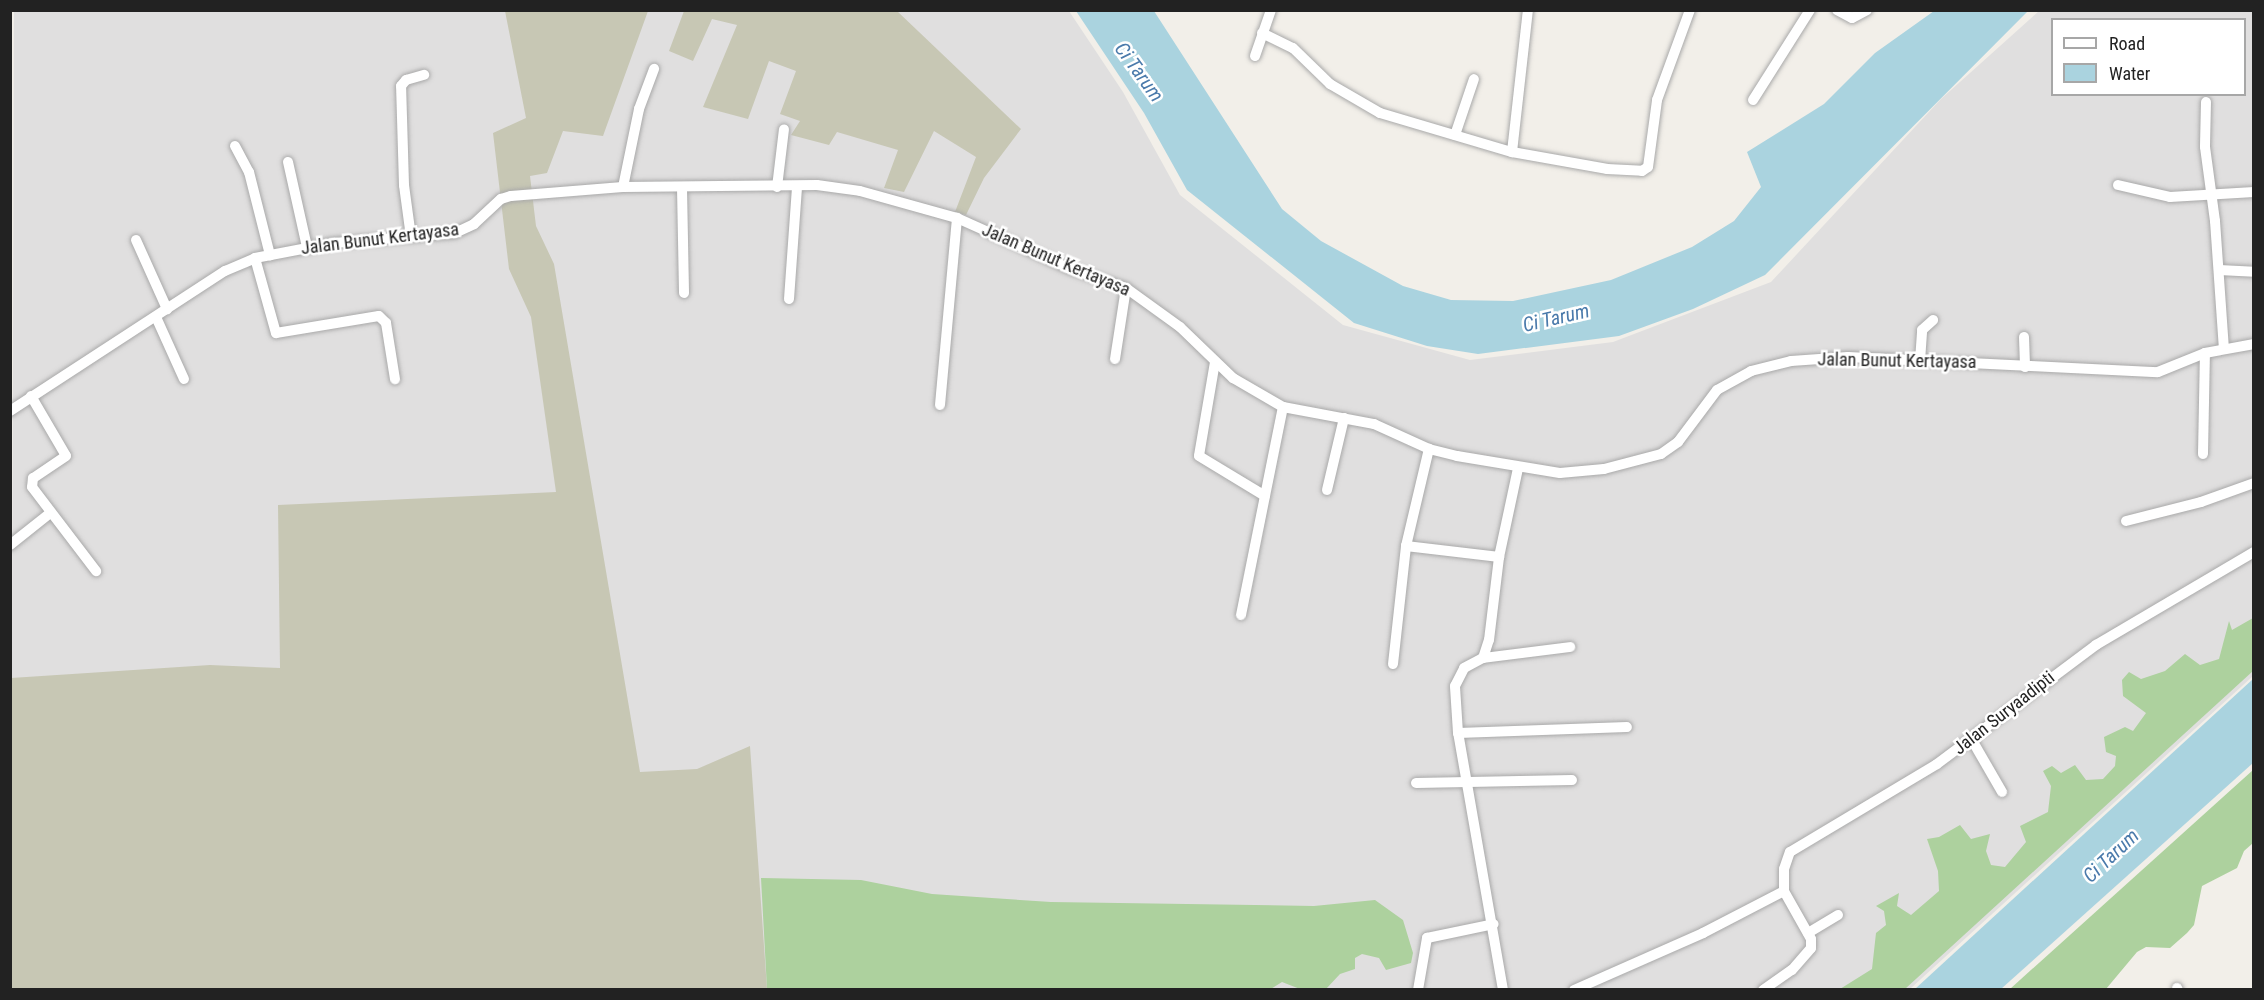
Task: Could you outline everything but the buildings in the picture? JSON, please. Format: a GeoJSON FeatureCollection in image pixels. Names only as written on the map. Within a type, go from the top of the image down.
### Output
{"type":"FeatureCollection","features":[{"type":"Feature","properties":{"kind":"street"},"geometry":{"type":"LineString","coordinates":[[1255,56],[1271,10]]}},
{"type":"Feature","properties":{"kind":"street"},"geometry":{"type":"LineString","coordinates":[[1512,152],[1528,10]]}},
{"type":"Feature","properties":{"kind":"street"},"geometry":{"type":"LineString","coordinates":[[1262,33],[1293,48],[1330,84],[1360,104],[1512,152],[1607,170],[1647,170],[1657,100],[1690,10]]}},
{"type":"Feature","properties":{"kind":"street"},"geometry":{"type":"LineString","coordinates":[[1753,100],[1810,10]]}},
{"type":"Feature","properties":{"kind":"street"},"geometry":{"type":"LineString","coordinates":[[1837,10],[1852,18],[1868,10]]}},
{"type":"Feature","properties":{"kind":"street"},"geometry":{"type":"LineString","coordinates":[[623,187],[639,109],[654,69]]}},
{"type":"Feature","properties":{"kind":"street"},"geometry":{"type":"LineString","coordinates":[[411,237],[404,185],[401,86],[406,80],[424,75]]}},
{"type":"Feature","properties":{"kind":"street"},"geometry":{"type":"LineString","coordinates":[[1455,135],[1474,80]]}},
{"type":"Feature","properties":{"kind":"street"},"geometry":{"type":"LineString","coordinates":[[2206,102],[2224,349]]}},
{"type":"Feature","properties":{"kind":"street"},"geometry":{"type":"LineString","coordinates":[[777,187],[784,129]]}},
{"type":"Feature","properties":{"kind":"street"},"geometry":{"type":"LineString","coordinates":[[236,146],[249,172],[270,255]]}},
{"type":"Feature","properties":{"kind":"street"},"geometry":{"type":"LineString","coordinates":[[288,162],[307,247]]}},
{"type":"Feature","properties":{"kind":"street"},"geometry":{"type":"LineString","coordinates":[[2118,185],[2170,197],[2253,192]]}},
{"type":"Feature","properties":{"kind":"street","name":"Jalan Bunut Kertayasa"},"geometry":{"type":"LineString","coordinates":[[10,411],[225,271],[255,258],[307,247],[411,237],[467,228],[501,199],[511,196],[623,187],[797,187],[860,191],[957,218],[1068,268],[1126,288],[1180,327],[1215,362],[1260,396],[1283,406],[1374,424],[1429,449],[1518,468],[1574,473],[1661,454],[1678,442],[1717,390],[1751,371],[1822,357],[2158,372],[2205,353],[2253,344]]}},
{"type":"Feature","properties":{"kind":"street"},"geometry":{"type":"LineString","coordinates":[[789,299],[797,187]]}},
{"type":"Feature","properties":{"kind":"street"},"geometry":{"type":"LineString","coordinates":[[682,188],[684,293]]}},
{"type":"Feature","properties":{"kind":"street"},"geometry":{"type":"LineString","coordinates":[[940,405],[957,218]]}},
{"type":"Feature","properties":{"kind":"street"},"geometry":{"type":"LineString","coordinates":[[136,240],[167,309]]}},
{"type":"Feature","properties":{"kind":"street"},"geometry":{"type":"LineString","coordinates":[[255,258],[276,333],[384,318],[395,379]]}},
{"type":"Feature","properties":{"kind":"street"},"geometry":{"type":"LineString","coordinates":[[2219,270],[2253,272]]}},
{"type":"Feature","properties":{"kind":"street"},"geometry":{"type":"LineString","coordinates":[[1115,359],[1126,288]]}},
{"type":"Feature","properties":{"kind":"street"},"geometry":{"type":"LineString","coordinates":[[156,317],[184,379]]}},
{"type":"Feature","properties":{"kind":"street"},"geometry":{"type":"LineString","coordinates":[[1920,361],[1922,330],[1932,320]]}},
{"type":"Feature","properties":{"kind":"street"},"geometry":{"type":"LineString","coordinates":[[2024,337],[2025,367]]}},
{"type":"Feature","properties":{"kind":"street"},"geometry":{"type":"LineString","coordinates":[[2204,454],[2205,353]]}},
{"type":"Feature","properties":{"kind":"street"},"geometry":{"type":"LineString","coordinates":[[1215,362],[1198,456],[1265,496]]}},
{"type":"Feature","properties":{"kind":"street"},"geometry":{"type":"LineString","coordinates":[[31,396],[65,453],[63,459],[33,478],[31,483],[49,514],[96,571]]}},
{"type":"Feature","properties":{"kind":"street"},"geometry":{"type":"LineString","coordinates":[[1241,615],[1283,406]]}},
{"type":"Feature","properties":{"kind":"street"},"geometry":{"type":"LineString","coordinates":[[1327,490],[1344,417]]}},
{"type":"Feature","properties":{"kind":"street"},"geometry":{"type":"LineString","coordinates":[[1393,664],[1406,546],[1429,449]]}},
{"type":"Feature","properties":{"kind":"street"},"geometry":{"type":"LineString","coordinates":[[1483,658],[1489,640],[1498,557],[1518,468]]}},
{"type":"Feature","properties":{"kind":"street"},"geometry":{"type":"LineString","coordinates":[[2126,521],[2201,502],[2253,483]]}},
{"type":"Feature","properties":{"kind":"street"},"geometry":{"type":"LineString","coordinates":[[10,545],[49,514]]}},
{"type":"Feature","properties":{"kind":"street"},"geometry":{"type":"LineString","coordinates":[[1406,546],[1498,557]]}},
{"type":"Feature","properties":{"kind":"street","name":"Jalan Suryaadipti"},"geometry":{"type":"LineString","coordinates":[[1784,891],[1784,869],[1790,852],[1893,793],[1972,740],[2069,663],[2253,552]]}},
{"type":"Feature","properties":{"kind":"street"},"geometry":{"type":"LineString","coordinates":[[1503,990],[1494,924],[1458,733],[1457,676],[1464,668],[1483,658],[1570,647]]}},
{"type":"Feature","properties":{"kind":"street"},"geometry":{"type":"LineString","coordinates":[[1458,733],[1627,727]]}},
{"type":"Feature","properties":{"kind":"street"},"geometry":{"type":"LineString","coordinates":[[1972,740],[2002,792]]}},
{"type":"Feature","properties":{"kind":"street"},"geometry":{"type":"LineString","coordinates":[[1416,783],[1466,784],[1572,780]]}},
{"type":"Feature","properties":{"kind":"street"},"geometry":{"type":"LineString","coordinates":[[1574,990],[1703,933],[1784,891],[1808,933],[1811,948],[1808,955],[1763,990]]}},
{"type":"Feature","properties":{"kind":"street"},"geometry":{"type":"LineString","coordinates":[[1808,933],[1839,915]]}},
{"type":"Feature","properties":{"kind":"street"},"geometry":{"type":"LineString","coordinates":[[1418,990],[1427,938],[1494,924]]}},
{"type":"Feature","properties":{"kind":"shaded area"},"geometry":{"type":"Polygon","coordinates":[[[14,11],[1069,11],[1123,92],[1180,195],[1343,325],[1470,360],[1613,342],[1771,282],[1941,99],[2039,11],[2253,11],[2253,676],[1910,989],[11,990],[14,11]]]}},
{"type":"Feature","properties":{"kind":"shaded area"},"geometry":{"type":"Polygon","coordinates":[[[505,11],[648,11],[603,136],[563,131],[547,173],[530,176],[536,226],[554,264],[640,772],[697,769],[750,746],[767,989],[11,990],[11,678],[210,665],[280,668],[278,505],[556,492],[531,317],[509,269],[493,133],[526,118],[505,11]]]}},
{"type":"Feature","properties":{"kind":"shaded area"},"geometry":{"type":"Polygon","coordinates":[[[684,11],[897,11],[1021,129],[984,178],[966,215],[955,212],[976,157],[934,131],[904,192],[884,188],[898,150],[837,132],[829,145],[791,135],[800,121],[780,114],[796,71],[769,61],[748,119],[703,107],[737,25],[712,19],[693,61],[669,51],[684,11]]]}},
{"type":"Feature","properties":{"kind":"green space"},"geometry":{"type":"Polygon","coordinates":[[[2253,618],[2253,671],[1905,989],[1840,989],[1872,969],[1876,933],[1886,925],[1884,911],[1876,906],[1899,893],[1897,906],[1911,915],[1939,891],[1938,871],[1927,839],[1939,837],[1960,825],[1971,839],[1990,834],[1986,851],[1991,865],[2005,867],[2026,842],[2020,826],[2048,812],[2051,786],[2043,771],[2052,766],[2061,773],[2075,765],[2086,780],[2103,779],[2115,766],[2116,756],[2106,752],[2104,737],[2125,727],[2133,731],[2146,713],[2123,696],[2122,680],[2129,672],[2141,679],[2165,671],[2185,654],[2200,665],[2219,659],[2229,621],[2232,630],[2253,618]]]}},
{"type":"Feature","properties":{"kind":"green space"},"geometry":{"type":"Polygon","coordinates":[[[2253,770],[2253,843],[2244,851],[2237,868],[2202,886],[2194,925],[2187,933],[2170,948],[2146,947],[2137,952],[2106,989],[2010,989],[2253,770]]]}},
{"type":"Feature","properties":{"kind":"green space"},"geometry":{"type":"Polygon","coordinates":[[[761,878],[861,880],[932,894],[1051,902],[1314,906],[1375,900],[1403,920],[1413,953],[1411,963],[1386,970],[1379,958],[1362,954],[1355,958],[1355,969],[1340,974],[1326,989],[1300,989],[1282,982],[1269,990],[767,989],[761,878]]]}},
{"type":"Feature","properties":{"kind":"water","name":"Ci Tarum"},"geometry":{"type":"Polygon","coordinates":[[[1076,11],[1154,11],[1282,209],[1321,241],[1403,286],[1451,300],[1513,301],[1611,280],[1692,247],[1734,221],[1761,187],[1747,152],[1824,104],[1875,53],[1934,11],[2028,11],[1765,275],[1693,309],[1619,336],[1478,354],[1427,346],[1354,323],[1187,190],[1144,113],[1076,11]]]}},
{"type":"Feature","properties":{"kind":"water","name":"Ci Tarum"},"geometry":{"type":"Polygon","coordinates":[[[2253,679],[2253,763],[2001,989],[1915,989],[2253,679]]]}}]}
